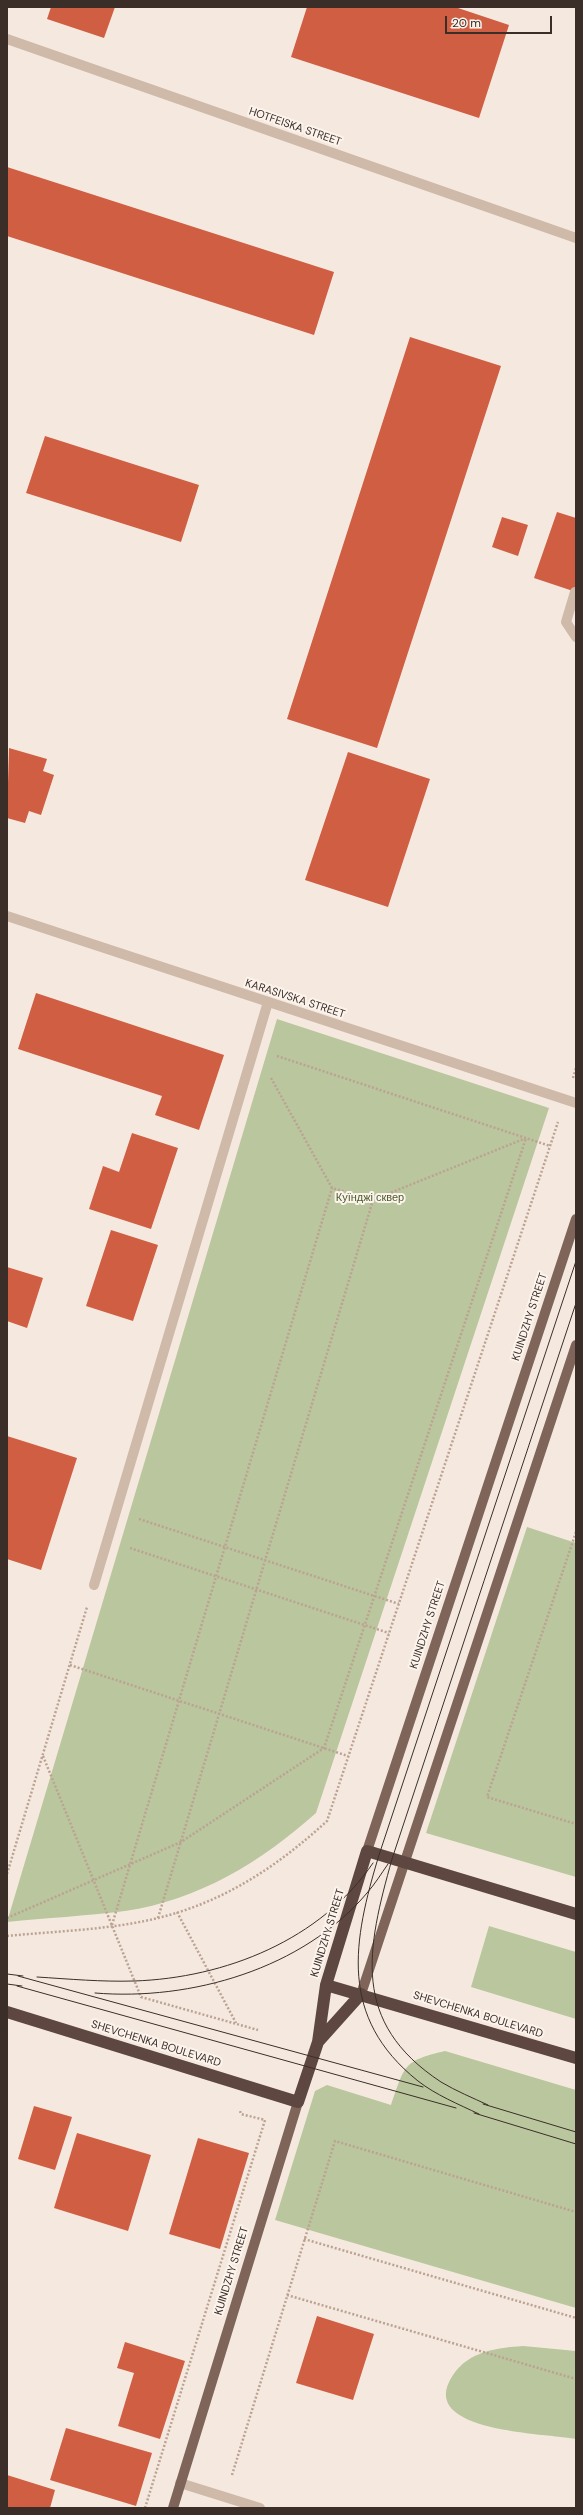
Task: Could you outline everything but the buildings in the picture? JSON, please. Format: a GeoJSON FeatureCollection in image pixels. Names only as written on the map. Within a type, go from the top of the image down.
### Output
{"type":"FeatureCollection","features":[{"type":"Feature","properties":{"kind":"highway"},"geometry":{"type":"LineString","coordinates":[[367,1851],[576,1914]]}},
{"type":"Feature","properties":{"kind":"highway","name":"KUINDZHY STREET"},"geometry":{"type":"LineString","coordinates":[[298,2102],[318,2042],[326,1985],[367,1851]]}},
{"type":"Feature","properties":{"kind":"highway","name":"SHEVCHENKA BOULEVARD"},"geometry":{"type":"LineString","coordinates":[[326,1985],[576,2058]]}},
{"type":"Feature","properties":{"kind":"highway","name":"KUINDZHY STREET"},"geometry":{"type":"LineString","coordinates":[[318,2042],[360,1994]]}},
{"type":"Feature","properties":{"kind":"highway","name":"SHEVCHENKA BOULEVARD"},"geometry":{"type":"LineString","coordinates":[[7,2012],[298,2102]]}},
{"type":"Feature","properties":{"kind":"main road","name":"KUINDZHY STREET"},"geometry":{"type":"LineString","coordinates":[[367,1851],[576,1219]]}},
{"type":"Feature","properties":{"kind":"main road","name":"KUINDZHY STREET"},"geometry":{"type":"LineString","coordinates":[[360,1994],[576,1345]]}},
{"type":"Feature","properties":{"kind":"main road","name":"KUINDZHY STREET"},"geometry":{"type":"LineString","coordinates":[[173,2508],[298,2102]]}},
{"type":"Feature","properties":{"kind":"street","name":"HOTFEISKA STREET"},"geometry":{"type":"LineString","coordinates":[[7,39],[576,238]]}},
{"type":"Feature","properties":{"kind":"street"},"geometry":{"type":"LineString","coordinates":[[575,592],[566,622],[576,637]]}},
{"type":"Feature","properties":{"kind":"street","name":"KARASIVSKA STREET"},"geometry":{"type":"LineString","coordinates":[[7,916],[576,1103]]}},
{"type":"Feature","properties":{"kind":"street"},"geometry":{"type":"LineString","coordinates":[[94,1585],[268,1002]]}},
{"type":"Feature","properties":{"kind":"street"},"geometry":{"type":"LineString","coordinates":[[180,2483],[260,2508]]}},
{"type":"Feature","properties":{"kind":"path"},"geometry":{"type":"LineString","coordinates":[[254,1048],[332,1188],[373,1200],[526,1138]]}},
{"type":"Feature","properties":{"kind":"path"},"geometry":{"type":"LineString","coordinates":[[254,1048],[550,1146]]}},
{"type":"Feature","properties":{"kind":"path"},"geometry":{"type":"LineString","coordinates":[[7,1936],[112,1925],[158,1918],[177,1912],[232,1891],[266,1871],[298,1848],[327,1821],[576,1068]]}},
{"type":"Feature","properties":{"kind":"path"},"geometry":{"type":"LineString","coordinates":[[7,1918],[181,1842],[324,1748],[526,1138]]}},
{"type":"Feature","properties":{"kind":"path"},"geometry":{"type":"LineString","coordinates":[[112,1925],[332,1188]]}},
{"type":"Feature","properties":{"kind":"path"},"geometry":{"type":"LineString","coordinates":[[158,1918],[373,1200]]}},
{"type":"Feature","properties":{"kind":"path"},"geometry":{"type":"LineString","coordinates":[[116,1512],[399,1604]]}},
{"type":"Feature","properties":{"kind":"path"},"geometry":{"type":"LineString","coordinates":[[576,1532],[487,1797],[576,1824]]}},
{"type":"Feature","properties":{"kind":"path"},"geometry":{"type":"LineString","coordinates":[[107,1540],[389,1633]]}},
{"type":"Feature","properties":{"kind":"path"},"geometry":{"type":"LineString","coordinates":[[7,1874],[94,1585]]}},
{"type":"Feature","properties":{"kind":"path"},"geometry":{"type":"LineString","coordinates":[[70,1665],[348,1756]]}},
{"type":"Feature","properties":{"kind":"path"},"geometry":{"type":"LineString","coordinates":[[43,1756],[141,1997],[258,2030]]}},
{"type":"Feature","properties":{"kind":"path"},"geometry":{"type":"LineString","coordinates":[[177,1912],[236,2023]]}},
{"type":"Feature","properties":{"kind":"path"},"geometry":{"type":"LineString","coordinates":[[145,2508],[265,2120],[241,2114]]}},
{"type":"Feature","properties":{"kind":"path"},"geometry":{"type":"LineString","coordinates":[[225,2497],[335,2142],[576,2212]]}},
{"type":"Feature","properties":{"kind":"path"},"geometry":{"type":"LineString","coordinates":[[304,2239],[576,2318]]}},
{"type":"Feature","properties":{"kind":"path"},"geometry":{"type":"LineString","coordinates":[[287,2295],[576,2379]]}},
{"type":"Feature","properties":{"kind":"green space","name":"Куїнджі сквер"},"geometry":{"type":"Polygon","coordinates":[[[277,1019],[549,1108],[316,1813],[295,1831],[251,1863],[203,1888],[178,1898],[152,1906],[125,1911],[7,1922],[277,1019]]]}},
{"type":"Feature","properties":{"kind":"green space"},"geometry":{"type":"Polygon","coordinates":[[[527,1527],[576,1543],[576,1877],[426,1833],[527,1527]]]}},
{"type":"Feature","properties":{"kind":"green space"},"geometry":{"type":"Polygon","coordinates":[[[489,1926],[576,1952],[576,2019],[471,1987],[489,1926]]]}},
{"type":"Feature","properties":{"kind":"green space"},"geometry":{"type":"Polygon","coordinates":[[[445,2051],[576,2090],[576,2308],[275,2220],[315,2091],[327,2085],[391,2105],[399,2082],[407,2067],[420,2058],[445,2051]]]}},
{"type":"Feature","properties":{"kind":"green space"},"geometry":{"type":"Polygon","coordinates":[[[523,2346],[576,2351],[576,2439],[514,2431],[489,2426],[467,2419],[452,2409],[446,2394],[453,2375],[460,2367],[475,2356],[484,2352],[523,2346]]]}},
{"type":"Feature","properties":{"kind":"tram line"},"geometry":{"type":"LineString","coordinates":[[479,2114],[432,2091],[418,2081],[392,2056],[374,2031],[364,2004],[359,1976],[359,1947],[363,1918],[379,1855],[576,1261]]}},
{"type":"Feature","properties":{"kind":"tram line"},"geometry":{"type":"LineString","coordinates":[[488,2105],[441,2082],[412,2059],[391,2034],[379,2009],[373,1982],[373,1953],[376,1923],[392,1859],[576,1303]]}},
{"type":"Feature","properties":{"kind":"tram line"},"geometry":{"type":"LineString","coordinates":[[37,1977],[98,1981],[134,1981],[168,1978],[202,1972],[236,1963],[268,1950],[299,1933],[327,1914],[352,1890],[373,1863]]}},
{"type":"Feature","properties":{"kind":"tram line"},"geometry":{"type":"LineString","coordinates":[[95,1993],[132,1994],[169,1991],[206,1985],[243,1974],[278,1960],[311,1942],[341,1919],[370,1890],[388,1864]]}},
{"type":"Feature","properties":{"kind":"tram line"},"geometry":{"type":"LineString","coordinates":[[7,1974],[23,1976]]}},
{"type":"Feature","properties":{"kind":"tram line"},"geometry":{"type":"LineString","coordinates":[[18,1976],[423,2087]]}},
{"type":"Feature","properties":{"kind":"tram line"},"geometry":{"type":"LineString","coordinates":[[7,1984],[22,1986]]}},
{"type":"Feature","properties":{"kind":"tram line"},"geometry":{"type":"LineString","coordinates":[[17,1986],[456,2108]]}},
{"type":"Feature","properties":{"kind":"tram line"},"geometry":{"type":"LineString","coordinates":[[483,2104],[576,2132]]}},
{"type":"Feature","properties":{"kind":"tram line"},"geometry":{"type":"LineString","coordinates":[[474,2113],[576,2144]]}}]}
